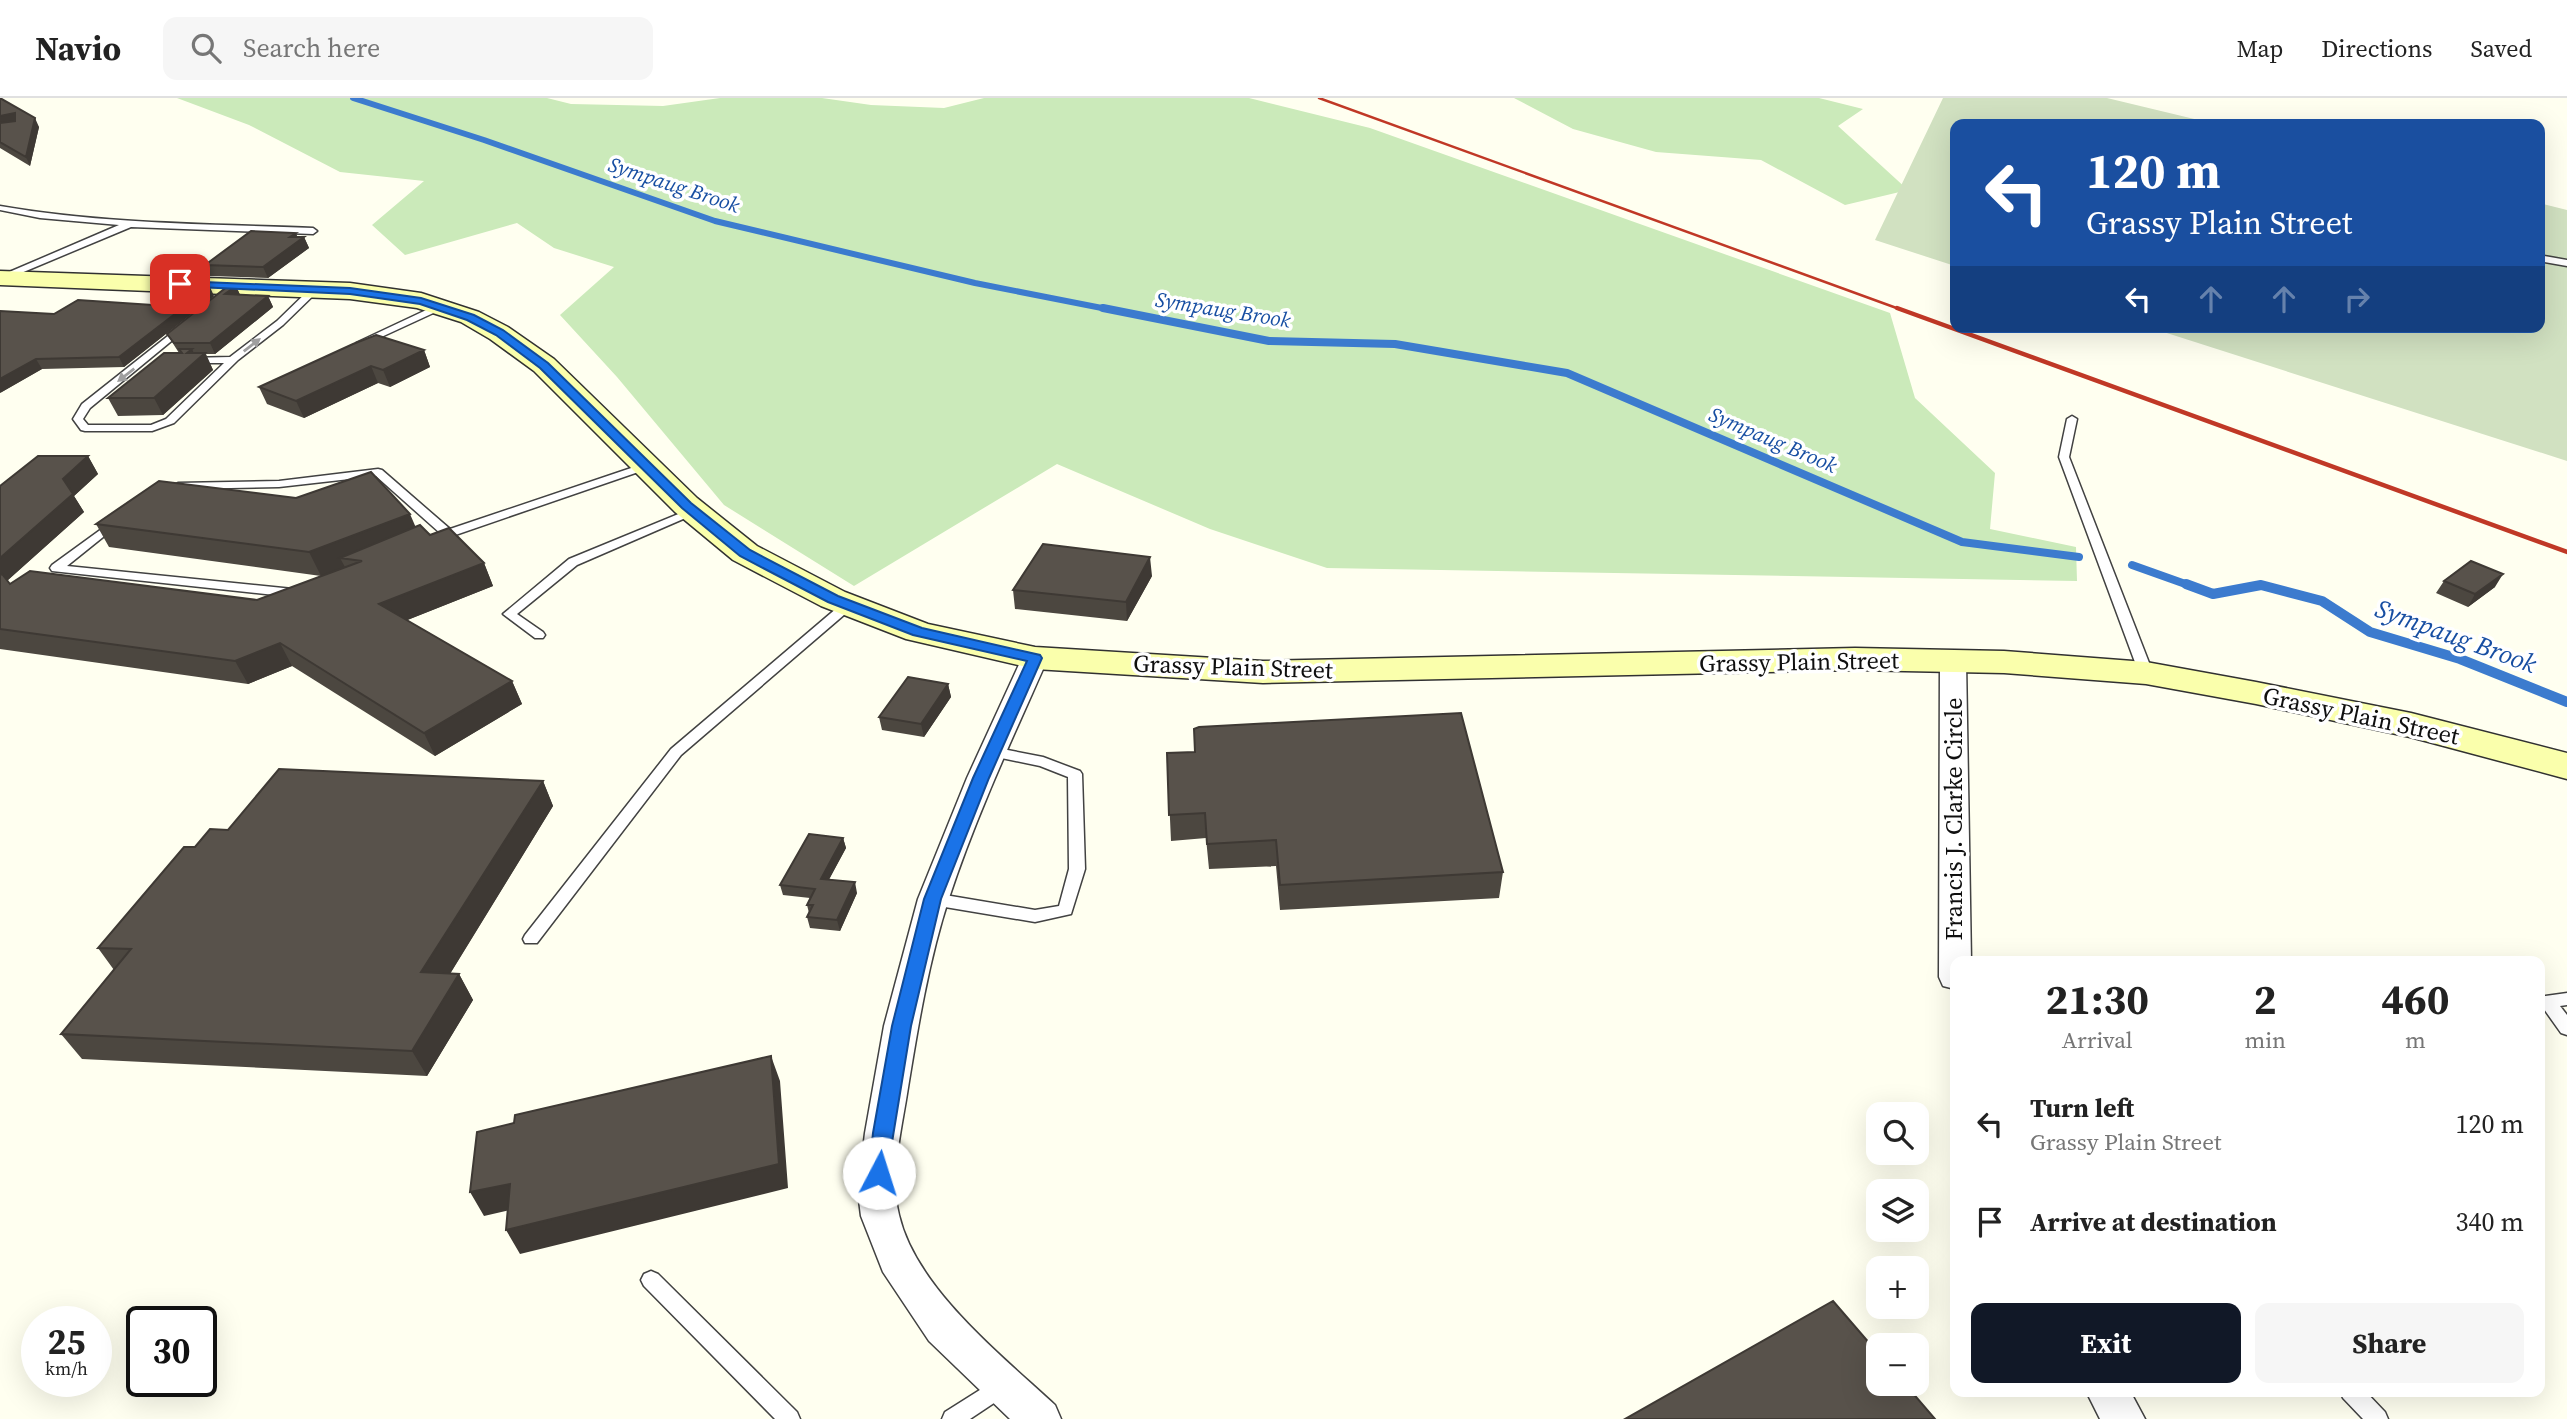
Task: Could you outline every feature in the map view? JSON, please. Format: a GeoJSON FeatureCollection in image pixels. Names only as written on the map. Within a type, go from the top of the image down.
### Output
{"type":"FeatureCollection","features":[{"type":"Feature","properties":{"kind":"main road","name":"Grassy Plain Street"},"geometry":{"type":"LineString","coordinates":[[1,278],[231,290],[350,291],[421,302],[470,317],[499,332],[544,365],[693,511],[745,553],[848,605],[918,632],[1035,658],[1263,672],[1855,659],[2004,662],[2146,673],[2411,725],[2567,765]]}},
{"type":"Feature","properties":{"kind":"street"},"geometry":{"type":"LineString","coordinates":[[1035,658],[992,752],[933,899],[901,1026],[883,1133],[877,1192],[880,1216],[897,1260],[943,1328],[1040,1419]]}},
{"type":"Feature","properties":{"kind":"street","name":"Francis J. Clarke Circle"},"geometry":{"type":"LineString","coordinates":[[1953,660],[1955,956]]}},
{"type":"Feature","properties":{"kind":"street"},"geometry":{"type":"LineString","coordinates":[[2110,1397],[2124,1419]]}},
{"type":"Feature","properties":{"kind":"lane"},"geometry":{"type":"LineString","coordinates":[[0,208],[130,224],[313,230]]}},
{"type":"Feature","properties":{"kind":"lane"},"geometry":{"type":"LineString","coordinates":[[1,278],[130,224]]}},
{"type":"Feature","properties":{"kind":"lane"},"geometry":{"type":"LineString","coordinates":[[2545,259],[2567,263]]}},
{"type":"Feature","properties":{"kind":"lane"},"geometry":{"type":"LineString","coordinates":[[192,320],[86,406],[78,419],[85,428],[152,428],[170,421],[232,360],[280,323],[315,289]]}},
{"type":"Feature","properties":{"kind":"lane"},"geometry":{"type":"LineString","coordinates":[[351,348],[439,307]]}},
{"type":"Feature","properties":{"kind":"lane"},"geometry":{"type":"LineString","coordinates":[[145,360],[157,360]]}},
{"type":"Feature","properties":{"kind":"lane"},"geometry":{"type":"LineString","coordinates":[[182,360],[232,360]]}},
{"type":"Feature","properties":{"kind":"lane"},"geometry":{"type":"LineString","coordinates":[[2072,419],[2064,457],[2146,673]]}},
{"type":"Feature","properties":{"kind":"lane"},"geometry":{"type":"LineString","coordinates":[[424,542],[646,466]]}},
{"type":"Feature","properties":{"kind":"lane"},"geometry":{"type":"LineString","coordinates":[[162,486],[279,484],[378,472],[447,533]]}},
{"type":"Feature","properties":{"kind":"lane"},"geometry":{"type":"LineString","coordinates":[[539,635],[509,614],[573,562],[693,511]]}},
{"type":"Feature","properties":{"kind":"lane"},"geometry":{"type":"LineString","coordinates":[[120,519],[56,568],[289,594],[302,590]]}},
{"type":"Feature","properties":{"kind":"lane"},"geometry":{"type":"LineString","coordinates":[[531,939],[676,752],[848,605]]}},
{"type":"Feature","properties":{"kind":"lane"},"geometry":{"type":"LineString","coordinates":[[933,899],[1035,916],[1065,910],[1077,869],[1075,774],[1043,762],[992,752]]}},
{"type":"Feature","properties":{"kind":"lane"},"geometry":{"type":"LineString","coordinates":[[2545,1002],[2567,999]]}},
{"type":"Feature","properties":{"kind":"lane"},"geometry":{"type":"LineString","coordinates":[[2545,1004],[2567,1028]]}},
{"type":"Feature","properties":{"kind":"lane"},"geometry":{"type":"LineString","coordinates":[[651,1280],[790,1419]]}},
{"type":"Feature","properties":{"kind":"lane"},"geometry":{"type":"LineString","coordinates":[[952,1419],[1003,1385]]}},
{"type":"Feature","properties":{"kind":"lane"},"geometry":{"type":"LineString","coordinates":[[2356,1397],[2378,1419]]}},
{"type":"Feature","properties":{"kind":"green space"},"geometry":{"type":"Polygon","coordinates":[[[177,98],[547,98],[571,104],[663,106],[720,98],[822,98],[871,105],[944,108],[984,98],[1249,98],[1370,128],[1890,313],[1915,398],[1995,473],[1990,529],[2076,547],[2077,581],[1327,568],[1210,529],[1057,464],[854,586],[724,505],[617,377],[560,315],[614,267],[554,248],[517,223],[405,255],[372,225],[424,181],[340,172],[249,125],[177,98]]]}},
{"type":"Feature","properties":{"kind":"green space"},"geometry":{"type":"Polygon","coordinates":[[[1514,98],[1819,98],[1863,109],[1838,126],[1908,190],[1845,205],[1761,160],[1656,152],[1573,129],[1514,98]]]}},
{"type":"Feature","properties":{"kind":"green space"},"geometry":{"type":"Polygon","coordinates":[[[1943,98],[2107,98],[2194,119],[1950,119],[1950,264],[1875,240],[1943,98]]]}},
{"type":"Feature","properties":{"kind":"green space"},"geometry":{"type":"Polygon","coordinates":[[[2545,204],[2567,210],[2567,461],[2167,333],[2545,333],[2545,204]]]}},
{"type":"Feature","properties":{"kind":"building"},"geometry":{"type":"Polygon","coordinates":[[[0,98],[35,118],[26,157],[0,142],[0,123],[15,121],[15,113],[0,116],[0,98]]]}},
{"type":"Feature","properties":{"kind":"building"},"geometry":{"type":"Polygon","coordinates":[[[251,231],[296,233],[290,237],[304,237],[263,267],[205,265],[251,231]]]}},
{"type":"Feature","properties":{"kind":"building"},"geometry":{"type":"Polygon","coordinates":[[[179,285],[210,287],[119,357],[36,359],[0,379],[0,311],[54,314],[78,300],[153,305],[179,285]]]}},
{"type":"Feature","properties":{"kind":"building"},"geometry":{"type":"Polygon","coordinates":[[[228,286],[236,286],[225,294],[268,296],[210,343],[174,343],[167,334],[228,286]]]}},
{"type":"Feature","properties":{"kind":"building"},"geometry":{"type":"Polygon","coordinates":[[[376,335],[424,350],[383,370],[371,366],[296,401],[259,387],[353,344],[376,335]]]}},
{"type":"Feature","properties":{"kind":"building"},"geometry":{"type":"Polygon","coordinates":[[[179,349],[192,349],[187,353],[205,353],[154,398],[108,398],[164,353],[182,353],[179,349]]]}},
{"type":"Feature","properties":{"kind":"building"},"geometry":{"type":"Polygon","coordinates":[[[38,456],[88,456],[63,479],[73,494],[0,558],[0,486],[38,456]]]}},
{"type":"Feature","properties":{"kind":"building"},"geometry":{"type":"Polygon","coordinates":[[[371,472],[410,514],[309,552],[96,524],[159,481],[296,498],[371,472]]]}},
{"type":"Feature","properties":{"kind":"building"},"geometry":{"type":"Polygon","coordinates":[[[420,525],[430,535],[449,528],[484,563],[379,604],[512,681],[424,733],[280,643],[235,661],[0,629],[2,574],[10,584],[30,571],[257,600],[362,561],[340,558],[420,525]]]}},
{"type":"Feature","properties":{"kind":"building"},"geometry":{"type":"Polygon","coordinates":[[[1043,544],[1150,557],[1126,602],[1013,590],[1043,544]]]}},
{"type":"Feature","properties":{"kind":"building"},"geometry":{"type":"Polygon","coordinates":[[[2471,561],[2503,574],[2475,594],[2444,581],[2471,561]]]}},
{"type":"Feature","properties":{"kind":"building"},"geometry":{"type":"Polygon","coordinates":[[[908,677],[948,684],[921,724],[879,717],[908,677]]]}},
{"type":"Feature","properties":{"kind":"building"},"geometry":{"type":"Polygon","coordinates":[[[1461,713],[1503,872],[1280,885],[1276,840],[1207,844],[1205,813],[1169,815],[1167,753],[1195,752],[1194,729],[1199,727],[1461,713]]]}},
{"type":"Feature","properties":{"kind":"building"},"geometry":{"type":"Polygon","coordinates":[[[279,769],[543,781],[421,972],[459,974],[412,1051],[61,1034],[131,949],[98,948],[184,847],[195,847],[210,829],[228,830],[279,769]]]}},
{"type":"Feature","properties":{"kind":"building"},"geometry":{"type":"Polygon","coordinates":[[[809,834],[843,838],[821,879],[855,882],[837,920],[807,917],[813,905],[807,905],[815,889],[780,885],[809,834]]]}},
{"type":"Feature","properties":{"kind":"building"},"geometry":{"type":"Polygon","coordinates":[[[771,1056],[779,1164],[506,1230],[510,1184],[470,1192],[477,1132],[514,1123],[515,1115],[771,1056]]]}},
{"type":"Feature","properties":{"kind":"building"},"geometry":{"type":"Polygon","coordinates":[[[1833,1301],[1866,1339],[1866,1396],[1915,1396],[1935,1419],[1625,1419],[1833,1301]]]}},
{"type":"Feature","properties":{"kind":"waterway","name":"Sympaug Brook"},"geometry":{"type":"LineString","coordinates":[[353,98],[484,140],[715,221],[975,283],[1112,310]]}},
{"type":"Feature","properties":{"kind":"waterway","name":"Sympaug Brook"},"geometry":{"type":"LineString","coordinates":[[1103,308],[1269,341],[1395,344],[1567,373],[1962,542],[2079,557]]}},
{"type":"Feature","properties":{"kind":"waterway","name":"Sympaug Brook"},"geometry":{"type":"LineString","coordinates":[[2132,565],[2191,586]]}},
{"type":"Feature","properties":{"kind":"waterway","name":"Sympaug Brook"},"geometry":{"type":"LineString","coordinates":[[2186,584],[2213,594],[2256,586]]}},
{"type":"Feature","properties":{"kind":"waterway","name":"Sympaug Brook"},"geometry":{"type":"LineString","coordinates":[[2256,586],[2265,586]]}},
{"type":"Feature","properties":{"kind":"waterway","name":"Sympaug Brook"},"geometry":{"type":"LineString","coordinates":[[2256,586],[2265,586]]}},
{"type":"Feature","properties":{"kind":"waterway","name":"Sympaug Brook"},"geometry":{"type":"LineString","coordinates":[[2265,586],[2322,601],[2370,632],[2460,659],[2567,702]]}},
{"type":"Feature","properties":{"kind":"railway"},"geometry":{"type":"LineString","coordinates":[[1319,98],[1902,310]]}},
{"type":"Feature","properties":{"kind":"railway"},"geometry":{"type":"LineString","coordinates":[[1897,308],[1950,327]]}},
{"type":"Feature","properties":{"kind":"railway"},"geometry":{"type":"LineString","coordinates":[[1966,333],[2567,552]]}},
{"type":"Feature","properties":{"kind":"route"},"geometry":{"type":"LineString","coordinates":[[180,284],[350,291],[421,302],[470,317],[499,332],[544,365],[686,505],[745,553],[833,599],[918,632],[1035,658],[981,778],[933,899],[901,1026],[879,1173]]}}]}
